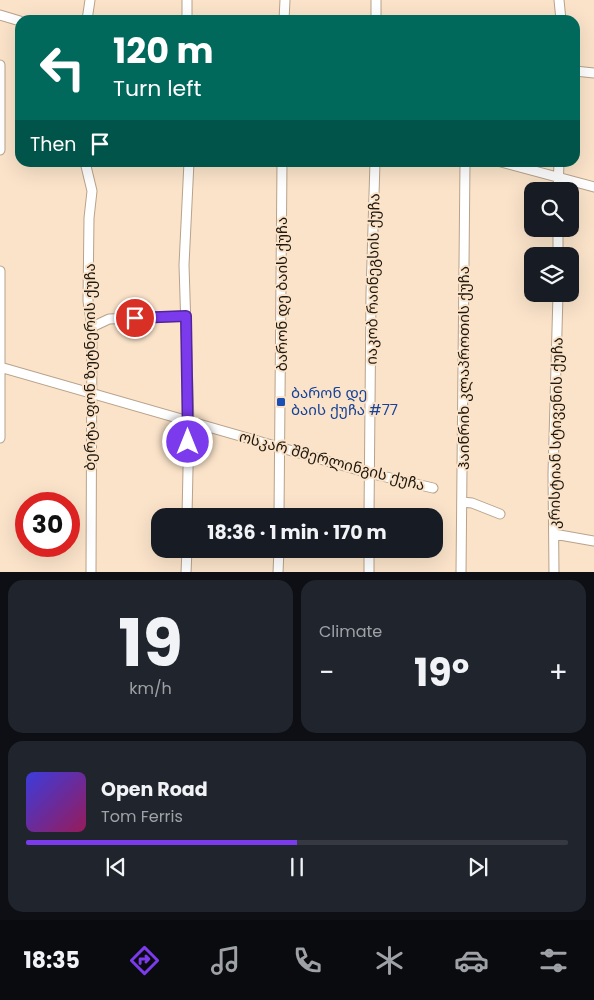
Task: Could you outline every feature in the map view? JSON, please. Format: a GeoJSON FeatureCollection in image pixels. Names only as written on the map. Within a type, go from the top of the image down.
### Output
{"type":"FeatureCollection","features":[{"type":"Feature","properties":{"kind":"street"},"geometry":{"type":"LineString","coordinates":[[88,15],[90,0]]}},
{"type":"Feature","properties":{"kind":"street"},"geometry":{"type":"LineString","coordinates":[[187,0],[187,15]]}},
{"type":"Feature","properties":{"kind":"street"},"geometry":{"type":"LineString","coordinates":[[284,15],[285,0]]}},
{"type":"Feature","properties":{"kind":"street"},"geometry":{"type":"LineString","coordinates":[[376,0],[376,15]]}},
{"type":"Feature","properties":{"kind":"street"},"geometry":{"type":"LineString","coordinates":[[559,0],[560,15]]}},
{"type":"Feature","properties":{"kind":"street"},"geometry":{"type":"LineString","coordinates":[[0,15],[15,20]]}},
{"type":"Feature","properties":{"kind":"street"},"geometry":{"type":"LineString","coordinates":[[0,65],[0,150]]}},
{"type":"Feature","properties":{"kind":"street"},"geometry":{"type":"LineString","coordinates":[[580,72],[594,73]]}},
{"type":"Feature","properties":{"kind":"street","name":"ბერტა ფონ ზუტნერის ქუჩა"},"geometry":{"type":"LineString","coordinates":[[86,167],[92,191],[89,218],[88,301],[92,327],[91,572]]}},
{"type":"Feature","properties":{"kind":"street"},"geometry":{"type":"LineString","coordinates":[[187,508],[189,423],[184,265],[189,167]]}},
{"type":"Feature","properties":{"kind":"street","name":"ბარონ დე ბაის ქუჩა"},"geometry":{"type":"LineString","coordinates":[[279,508],[282,167]]}},
{"type":"Feature","properties":{"kind":"street","name":"იაკობ რაინეგსის ქუჩა"},"geometry":{"type":"LineString","coordinates":[[369,508],[376,167]]}},
{"type":"Feature","properties":{"kind":"street","name":"ჰაინრიხ კლაპროთის ქუჩა"},"geometry":{"type":"LineString","coordinates":[[462,572],[465,167]]}},
{"type":"Feature","properties":{"kind":"street"},"geometry":{"type":"LineString","coordinates":[[518,167],[594,188]]}},
{"type":"Feature","properties":{"kind":"street"},"geometry":{"type":"LineString","coordinates":[[558,179],[559,167]]}},
{"type":"Feature","properties":{"kind":"street"},"geometry":{"type":"LineString","coordinates":[[0,271],[0,438]]}},
{"type":"Feature","properties":{"kind":"street","name":"კრისტიან სტივენის ქუჩა"},"geometry":{"type":"LineString","coordinates":[[554,572],[553,474],[558,302]]}},
{"type":"Feature","properties":{"kind":"street"},"geometry":{"type":"LineString","coordinates":[[92,327],[109,319],[186,316]]}},
{"type":"Feature","properties":{"kind":"street","name":"ოსკარ შმერლინგის ქუჩა"},"geometry":{"type":"LineString","coordinates":[[0,367],[189,423],[369,473],[433,488]]}},
{"type":"Feature","properties":{"kind":"street"},"geometry":{"type":"LineString","coordinates":[[462,502],[472,503],[500,514]]}},
{"type":"Feature","properties":{"kind":"street"},"geometry":{"type":"LineString","coordinates":[[554,534],[594,541]]}},
{"type":"Feature","properties":{"kind":"street"},"geometry":{"type":"LineString","coordinates":[[186,572],[187,558]]}},
{"type":"Feature","properties":{"kind":"street"},"geometry":{"type":"LineString","coordinates":[[278,572],[279,558]]}},
{"type":"Feature","properties":{"kind":"street"},"geometry":{"type":"LineString","coordinates":[[369,558],[369,572]]}},
{"type":"Feature","properties":{"kind":"place","name":"ბარონ დე ბაის ქუჩა #77"},"geometry":{"type":"Point","coordinates":[281,402]}},
{"type":"Feature","properties":{"kind":"route"},"geometry":{"type":"LineString","coordinates":[[135,318],[186,316],[188,442]]}}]}
